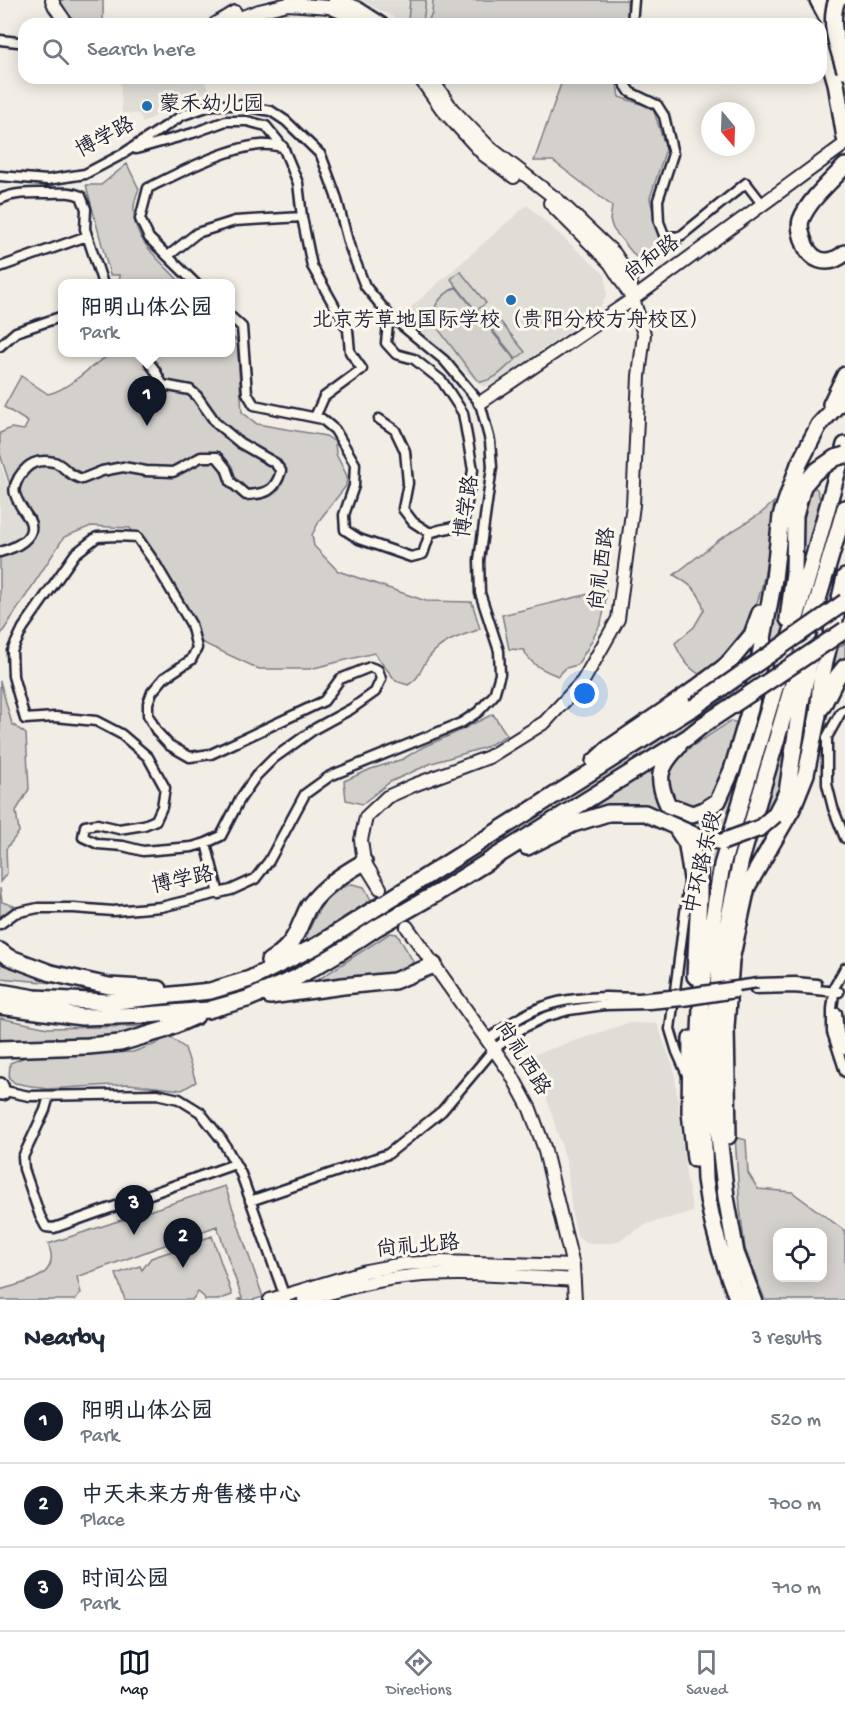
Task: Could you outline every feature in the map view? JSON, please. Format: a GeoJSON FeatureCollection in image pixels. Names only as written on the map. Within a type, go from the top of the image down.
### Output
{"type":"FeatureCollection","features":[{"type":"Feature","properties":{"kind":"highway"},"geometry":{"type":"LineString","coordinates":[[811,0],[816,18]]}},
{"type":"Feature","properties":{"kind":"highway"},"geometry":{"type":"LineString","coordinates":[[818,0],[845,49]]}},
{"type":"Feature","properties":{"kind":"highway"},"geometry":{"type":"LineString","coordinates":[[837,0],[833,22],[845,70]]}},
{"type":"Feature","properties":{"kind":"highway"},"geometry":{"type":"LineString","coordinates":[[827,52],[836,83],[845,138]]}},
{"type":"Feature","properties":{"kind":"highway"},"geometry":{"type":"LineString","coordinates":[[845,166],[808,208],[800,222],[804,244],[808,252],[816,258],[827,262],[845,253]]}},
{"type":"Feature","properties":{"kind":"highway"},"geometry":{"type":"LineString","coordinates":[[688,737],[670,756],[662,770],[659,783],[668,805],[692,814],[718,801],[732,770],[750,709],[774,579],[781,516],[800,464],[845,375]]}},
{"type":"Feature","properties":{"kind":"highway"},"geometry":{"type":"LineString","coordinates":[[819,426],[845,397]]}},
{"type":"Feature","properties":{"kind":"highway","name":"中环路东段"},"geometry":{"type":"LineString","coordinates":[[738,1300],[724,1266],[707,1198],[700,1032],[702,985],[722,866],[845,445]]}},
{"type":"Feature","properties":{"kind":"highway"},"geometry":{"type":"LineString","coordinates":[[785,655],[794,573],[795,516],[803,486],[815,471],[845,455]]}},
{"type":"Feature","properties":{"kind":"highway","name":"中环路东段"},"geometry":{"type":"LineString","coordinates":[[754,1300],[736,1253],[716,1110],[713,1043],[721,954],[741,860],[845,508]]}},
{"type":"Feature","properties":{"kind":"highway"},"geometry":{"type":"LineString","coordinates":[[680,831],[722,842],[760,828],[775,815],[787,792],[801,702],[835,539]]}},
{"type":"Feature","properties":{"kind":"highway"},"geometry":{"type":"LineString","coordinates":[[726,1193],[728,1140],[726,1028],[730,960],[747,886],[792,809],[806,774],[818,715],[821,679],[845,577]]}},
{"type":"Feature","properties":{"kind":"highway"},"geometry":{"type":"LineString","coordinates":[[564,790],[609,748],[728,665],[752,635],[774,579]]}},
{"type":"Feature","properties":{"kind":"highway"},"geometry":{"type":"LineString","coordinates":[[0,992],[35,998],[107,1002],[210,991],[250,979],[315,946],[564,790],[694,707],[845,602]]}},
{"type":"Feature","properties":{"kind":"highway"},"geometry":{"type":"LineString","coordinates":[[0,1057],[7,1048],[120,1043],[164,1030],[208,1010],[246,999],[294,980],[688,737],[845,630]]}},
{"type":"Feature","properties":{"kind":"highway"},"geometry":{"type":"LineString","coordinates":[[818,715],[837,676],[845,667]]}},
{"type":"Feature","properties":{"kind":"highway"},"geometry":{"type":"LineString","coordinates":[[439,892],[573,824],[608,813],[645,813],[670,823],[680,831],[693,853],[699,872],[690,1112],[696,1163],[705,1179]]}},
{"type":"Feature","properties":{"kind":"highway"},"geometry":{"type":"LineString","coordinates":[[227,986],[281,954],[295,937],[308,908],[324,888],[364,862]]}},
{"type":"Feature","properties":{"kind":"highway"},"geometry":{"type":"LineString","coordinates":[[0,951],[8,957],[51,973],[109,986],[210,991]]}},
{"type":"Feature","properties":{"kind":"highway"},"geometry":{"type":"LineString","coordinates":[[246,999],[394,981],[434,965]]}},
{"type":"Feature","properties":{"kind":"highway"},"geometry":{"type":"LineString","coordinates":[[0,1006],[82,1017],[208,1010]]}},
{"type":"Feature","properties":{"kind":"street"},"geometry":{"type":"LineString","coordinates":[[45,0],[55,18]]}},
{"type":"Feature","properties":{"kind":"street"},"geometry":{"type":"LineString","coordinates":[[52,0],[63,18]]}},
{"type":"Feature","properties":{"kind":"street"},"geometry":{"type":"LineString","coordinates":[[225,18],[239,10],[276,0]]}},
{"type":"Feature","properties":{"kind":"street"},"geometry":{"type":"LineString","coordinates":[[335,0],[357,8],[373,18]]}},
{"type":"Feature","properties":{"kind":"street"},"geometry":{"type":"LineString","coordinates":[[632,18],[633,0]]}},
{"type":"Feature","properties":{"kind":"street"},"geometry":{"type":"LineString","coordinates":[[240,18],[288,4],[329,7],[356,18]]}},
{"type":"Feature","properties":{"kind":"street"},"geometry":{"type":"LineString","coordinates":[[0,40],[18,42]]}},
{"type":"Feature","properties":{"kind":"street","name":"尚礼西路"},"geometry":{"type":"LineString","coordinates":[[424,84],[442,109],[484,155],[546,200],[610,263],[633,299]]}},
{"type":"Feature","properties":{"kind":"street","name":"尚礼西路"},"geometry":{"type":"LineString","coordinates":[[380,888],[364,862],[360,840],[366,817],[387,797],[414,784],[489,757],[545,722],[584,681],[618,620],[633,505],[639,376],[644,334],[633,299],[629,275],[614,253],[559,201],[489,147],[452,109],[435,84]]}},
{"type":"Feature","properties":{"kind":"street"},"geometry":{"type":"LineString","coordinates":[[625,84],[630,92],[657,105],[664,116],[673,154],[658,200],[659,222],[664,235],[676,237],[682,235],[747,183],[763,205]]}},
{"type":"Feature","properties":{"kind":"street","name":"博学路"},"geometry":{"type":"LineString","coordinates":[[0,176],[47,180],[85,174],[127,151],[183,115],[213,105],[238,105],[271,111],[286,121],[321,155],[336,196],[349,245],[365,286],[389,315],[444,360],[480,403],[490,441],[492,467],[479,560],[480,593],[500,651],[500,674],[494,695],[478,712],[461,723],[330,776],[305,794],[269,861],[255,879],[219,894],[161,907],[113,911],[38,908],[15,913],[0,924]]}},
{"type":"Feature","properties":{"kind":"street"},"geometry":{"type":"LineString","coordinates":[[127,151],[193,133],[226,121],[248,121],[266,126],[283,147],[298,183],[312,266],[348,330],[350,352],[362,369],[324,397],[315,417]]}},
{"type":"Feature","properties":{"kind":"street","name":"尚和路"},"geometry":{"type":"LineString","coordinates":[[480,403],[633,299],[845,144]]}},
{"type":"Feature","properties":{"kind":"street"},"geometry":{"type":"LineString","coordinates":[[191,279],[149,238],[140,219],[147,188],[234,150],[261,145],[283,147]]}},
{"type":"Feature","properties":{"kind":"street"},"geometry":{"type":"LineString","coordinates":[[0,199],[25,192],[71,192],[81,196],[86,208],[85,229],[101,279]]}},
{"type":"Feature","properties":{"kind":"street"},"geometry":{"type":"LineString","coordinates":[[168,256],[197,233],[235,221],[302,217]]}},
{"type":"Feature","properties":{"kind":"street"},"geometry":{"type":"LineString","coordinates":[[0,267],[87,236]]}},
{"type":"Feature","properties":{"kind":"street"},"geometry":{"type":"LineString","coordinates":[[389,315],[386,343],[396,354],[414,359],[442,381],[464,413],[473,470],[464,524],[430,533]]}},
{"type":"Feature","properties":{"kind":"street"},"geometry":{"type":"LineString","coordinates":[[0,346],[16,332],[58,318]]}},
{"type":"Feature","properties":{"kind":"street"},"geometry":{"type":"LineString","coordinates":[[235,321],[242,327],[247,393],[254,405],[322,419],[335,430],[355,464],[354,486],[344,515],[345,530],[359,540],[411,557],[423,554],[430,533]]}},
{"type":"Feature","properties":{"kind":"street"},"geometry":{"type":"LineString","coordinates":[[0,552],[17,546],[27,538],[31,522],[14,492],[15,484],[24,468],[38,460],[57,462],[82,479],[102,471],[123,467],[173,472],[201,457],[217,457],[226,468],[231,482],[246,495],[261,494],[272,489],[281,471],[275,463],[240,443],[216,423],[190,390],[163,385],[154,367],[150,364]]}},
{"type":"Feature","properties":{"kind":"street"},"geometry":{"type":"LineString","coordinates":[[379,419],[395,430],[405,451],[408,483],[404,509],[413,522],[430,533]]}},
{"type":"Feature","properties":{"kind":"street"},"geometry":{"type":"LineString","coordinates":[[97,537],[137,537],[191,624],[197,648],[190,660],[165,678],[152,692],[148,703],[148,715],[157,732],[169,745],[190,757],[211,754],[324,701],[340,679],[370,667],[378,670],[381,680],[375,692],[351,709],[316,728],[274,758],[256,776],[240,799],[221,836],[206,843],[192,847],[143,851],[123,846],[98,844],[83,837],[85,826],[97,824],[119,829],[144,825],[156,819],[162,807],[165,788],[148,757],[121,734],[96,721],[55,717],[26,719],[13,676],[12,651],[23,628],[75,554],[97,537]]}},
{"type":"Feature","properties":{"kind":"street"},"geometry":{"type":"LineString","coordinates":[[845,710],[827,737],[827,784],[833,808],[845,838]]}},
{"type":"Feature","properties":{"kind":"street"},"geometry":{"type":"LineString","coordinates":[[845,716],[832,736],[830,780],[838,810],[845,825]]}},
{"type":"Feature","properties":{"kind":"street"},"geometry":{"type":"LineString","coordinates":[[680,831],[689,882],[670,1029],[676,1052],[690,1081]]}},
{"type":"Feature","properties":{"kind":"street"},"geometry":{"type":"LineString","coordinates":[[206,843],[219,894]]}},
{"type":"Feature","properties":{"kind":"street","name":"尚礼西路"},"geometry":{"type":"LineString","coordinates":[[407,927],[510,1072],[530,1109],[544,1147],[573,1266],[574,1300]]}},
{"type":"Feature","properties":{"kind":"street"},"geometry":{"type":"LineString","coordinates":[[845,968],[839,986],[832,1032],[845,1072]]}},
{"type":"Feature","properties":{"kind":"street"},"geometry":{"type":"LineString","coordinates":[[250,1201],[388,1154],[442,1111],[491,1045],[512,1023],[544,1006],[582,998],[605,1001],[795,982],[839,986]]}},
{"type":"Feature","properties":{"kind":"street"},"geometry":{"type":"LineString","coordinates":[[839,986],[837,1004],[839,1033],[845,1050]]}},
{"type":"Feature","properties":{"kind":"street"},"geometry":{"type":"LineString","coordinates":[[1,1089],[29,1096],[157,1094],[179,1099],[200,1112],[222,1140],[235,1164],[285,1297]]}},
{"type":"Feature","properties":{"kind":"street"},"geometry":{"type":"LineString","coordinates":[[49,1096],[45,1110],[23,1157],[24,1169],[46,1227],[54,1228],[235,1164]]}},
{"type":"Feature","properties":{"kind":"street","name":"尚礼北路"},"geometry":{"type":"LineString","coordinates":[[270,1300],[366,1272],[403,1264],[441,1262],[573,1266]]}},
{"type":"Feature","properties":{"kind":"street","name":"尚礼北路"},"geometry":{"type":"LineString","coordinates":[[304,1300],[367,1283],[412,1276],[462,1273],[574,1280]]}},
{"type":"Feature","properties":{"kind":"shaded area"},"geometry":{"type":"Polygon","coordinates":[[[60,0],[103,0],[103,18],[71,18],[60,0]]]}},
{"type":"Feature","properties":{"kind":"shaded area"},"geometry":{"type":"Polygon","coordinates":[[[360,0],[433,0],[430,18],[394,18],[360,0]]]}},
{"type":"Feature","properties":{"kind":"shaded area"},"geometry":{"type":"Polygon","coordinates":[[[410,0],[426,0],[424,18],[408,18],[410,0]]]}},
{"type":"Feature","properties":{"kind":"shaded area"},"geometry":{"type":"Polygon","coordinates":[[[433,0],[627,0],[628,18],[430,18],[433,0]]]}},
{"type":"Feature","properties":{"kind":"shaded area","name":"蒙禾幼儿园"},"geometry":{"type":"Polygon","coordinates":[[[120,84],[206,84],[210,90],[184,100],[143,123],[139,114],[122,113],[120,84]]]}},
{"type":"Feature","properties":{"kind":"shaded area"},"geometry":{"type":"Polygon","coordinates":[[[561,84],[617,84],[619,97],[653,108],[666,149],[650,198],[659,238],[682,244],[662,257],[640,262],[613,229],[610,220],[612,206],[553,161],[534,161],[561,84]]]}},
{"type":"Feature","properties":{"kind":"shaded area"},"geometry":{"type":"Polygon","coordinates":[[[127,164],[139,189],[134,204],[137,230],[152,252],[177,279],[120,279],[120,275],[110,275],[86,185],[101,185],[127,164]]]}},
{"type":"Feature","properties":{"kind":"shaded area","name":"北京芳草地国际学校（贵阳分校方舟校区）"},"geometry":{"type":"Polygon","coordinates":[[[527,205],[605,275],[607,294],[600,307],[569,331],[498,381],[483,387],[401,316],[527,205]]]}},
{"type":"Feature","properties":{"kind":"shaded area"},"geometry":{"type":"Polygon","coordinates":[[[460,271],[486,303],[476,311],[451,279],[460,271]]]}},
{"type":"Feature","properties":{"kind":"shaded area"},"geometry":{"type":"Polygon","coordinates":[[[456,287],[515,360],[496,376],[481,382],[476,379],[436,326],[434,319],[437,303],[456,287]]]}},
{"type":"Feature","properties":{"kind":"shaded area"},"geometry":{"type":"Polygon","coordinates":[[[499,320],[525,352],[516,359],[490,327],[499,320]]]}},
{"type":"Feature","properties":{"kind":"shaded area"},"geometry":{"type":"Polygon","coordinates":[[[235,339],[242,412],[257,424],[326,436],[335,442],[336,454],[347,476],[346,486],[321,518],[312,535],[314,546],[338,571],[426,601],[472,602],[480,629],[441,646],[427,660],[416,679],[408,685],[396,681],[374,653],[310,669],[259,669],[201,642],[188,615],[130,528],[91,526],[64,537],[0,636],[0,557],[30,542],[35,524],[22,498],[9,482],[0,454],[0,433],[11,428],[24,430],[28,422],[4,407],[21,376],[48,394],[72,382],[107,357],[235,357],[235,339]]]}},
{"type":"Feature","properties":{"kind":"shaded area"},"geometry":{"type":"Polygon","coordinates":[[[0,463],[18,512],[25,518],[27,528],[24,535],[17,541],[0,547],[0,463]]]}},
{"type":"Feature","properties":{"kind":"shaded area"},"geometry":{"type":"Polygon","coordinates":[[[810,485],[817,489],[821,503],[798,592],[797,559],[804,494],[810,485]]]}},
{"type":"Feature","properties":{"kind":"shaded area"},"geometry":{"type":"Polygon","coordinates":[[[774,502],[764,576],[750,620],[721,658],[699,674],[684,661],[675,643],[694,627],[704,610],[694,589],[674,575],[720,539],[760,514],[774,502]]]}},
{"type":"Feature","properties":{"kind":"shaded area"},"geometry":{"type":"Polygon","coordinates":[[[786,513],[790,582],[784,632],[770,643],[786,513]]]}},
{"type":"Feature","properties":{"kind":"shaded area"},"geometry":{"type":"Polygon","coordinates":[[[606,590],[601,623],[577,665],[566,668],[558,676],[534,663],[524,650],[509,649],[502,615],[606,590]]]}},
{"type":"Feature","properties":{"kind":"shaded area"},"geometry":{"type":"Polygon","coordinates":[[[845,643],[845,659],[823,693],[831,653],[845,643]]]}},
{"type":"Feature","properties":{"kind":"shaded area"},"geometry":{"type":"Polygon","coordinates":[[[819,663],[801,771],[795,782],[811,667],[819,663]]]}},
{"type":"Feature","properties":{"kind":"shaded area"},"geometry":{"type":"Polygon","coordinates":[[[752,673],[752,685],[594,790],[321,960],[242,994],[203,1004],[100,1012],[30,1005],[133,1007],[187,1000],[247,986],[300,966],[575,792],[752,673]]]}},
{"type":"Feature","properties":{"kind":"shaded area"},"geometry":{"type":"Polygon","coordinates":[[[0,681],[12,724],[26,734],[29,789],[16,811],[19,832],[6,849],[7,873],[0,882],[0,681]]]}},
{"type":"Feature","properties":{"kind":"shaded area"},"geometry":{"type":"Polygon","coordinates":[[[761,700],[766,700],[728,836],[713,836],[647,807],[623,805],[593,811],[574,818],[657,761],[659,801],[707,814],[756,705],[761,700]]]}},
{"type":"Feature","properties":{"kind":"shaded area"},"geometry":{"type":"Polygon","coordinates":[[[493,714],[507,735],[486,747],[432,763],[390,782],[362,804],[346,800],[344,781],[371,769],[403,759],[493,714]]]}},
{"type":"Feature","properties":{"kind":"shaded area"},"geometry":{"type":"Polygon","coordinates":[[[731,721],[738,723],[739,732],[714,797],[703,806],[687,809],[673,802],[666,789],[667,777],[679,756],[731,721]]]}},
{"type":"Feature","properties":{"kind":"shaded area"},"geometry":{"type":"Polygon","coordinates":[[[791,725],[790,745],[776,809],[758,823],[788,726],[791,725]]]}},
{"type":"Feature","properties":{"kind":"shaded area"},"geometry":{"type":"Polygon","coordinates":[[[693,839],[725,845],[708,908],[704,903],[693,839]]]}},
{"type":"Feature","properties":{"kind":"shaded area"},"geometry":{"type":"Polygon","coordinates":[[[352,884],[364,887],[371,900],[308,941],[306,937],[323,904],[335,892],[352,884]]]}},
{"type":"Feature","properties":{"kind":"shaded area"},"geometry":{"type":"Polygon","coordinates":[[[0,888],[2,902],[14,906],[14,911],[0,921],[0,888]]]}},
{"type":"Feature","properties":{"kind":"shaded area"},"geometry":{"type":"Polygon","coordinates":[[[390,933],[397,934],[413,961],[410,968],[394,976],[316,981],[390,933]]]}},
{"type":"Feature","properties":{"kind":"shaded area"},"geometry":{"type":"Polygon","coordinates":[[[4,962],[23,971],[65,984],[0,978],[0,963],[4,962]]]}},
{"type":"Feature","properties":{"kind":"shaded area"},"geometry":{"type":"Polygon","coordinates":[[[0,1018],[48,1028],[149,1026],[136,1033],[115,1037],[0,1045],[0,1018]]]}},
{"type":"Feature","properties":{"kind":"shaded area"},"geometry":{"type":"Polygon","coordinates":[[[628,1023],[657,1024],[674,1069],[686,1175],[693,1212],[649,1223],[614,1243],[586,1243],[578,1238],[572,1214],[567,1163],[546,1096],[524,1058],[628,1023]]]}},
{"type":"Feature","properties":{"kind":"shaded area"},"geometry":{"type":"Polygon","coordinates":[[[168,1036],[185,1048],[196,1082],[182,1090],[128,1084],[47,1089],[15,1083],[9,1078],[10,1063],[25,1057],[133,1052],[156,1044],[168,1036]]]}},
{"type":"Feature","properties":{"kind":"shaded area"},"geometry":{"type":"Polygon","coordinates":[[[735,1137],[746,1140],[748,1173],[758,1189],[792,1192],[845,1231],[845,1300],[765,1300],[745,1249],[735,1137]]]}},
{"type":"Feature","properties":{"kind":"shaded area"},"geometry":{"type":"Polygon","coordinates":[[[225,1186],[263,1297],[238,1300],[242,1298],[217,1226],[77,1277],[81,1293],[75,1300],[0,1300],[0,1290],[30,1281],[46,1271],[51,1255],[48,1244],[225,1186]]]}},
{"type":"Feature","properties":{"kind":"shaded area"},"geometry":{"type":"Polygon","coordinates":[[[212,1236],[232,1295],[218,1300],[205,1300],[198,1292],[192,1300],[125,1300],[116,1274],[140,1266],[142,1270],[151,1258],[175,1250],[177,1255],[187,1252],[185,1246],[212,1236]]]}},
{"type":"Feature","properties":{"kind":"place","name":"蒙禾幼儿园"},"geometry":{"type":"Point","coordinates":[147,106]}},
{"type":"Feature","properties":{"kind":"place","name":"北京芳草地国际学校（贵阳分校方舟校区）"},"geometry":{"type":"Point","coordinates":[511,300]}},
{"type":"Feature","properties":{"kind":"place","name":"阳明山体公园"},"geometry":{"type":"Point","coordinates":[147,426]}},
{"type":"Feature","properties":{"kind":"place","name":"时间公园"},"geometry":{"type":"Point","coordinates":[134,1235]}},
{"type":"Feature","properties":{"kind":"place","name":"中天未来方舟售楼中心"},"geometry":{"type":"Point","coordinates":[183,1268]}}]}
